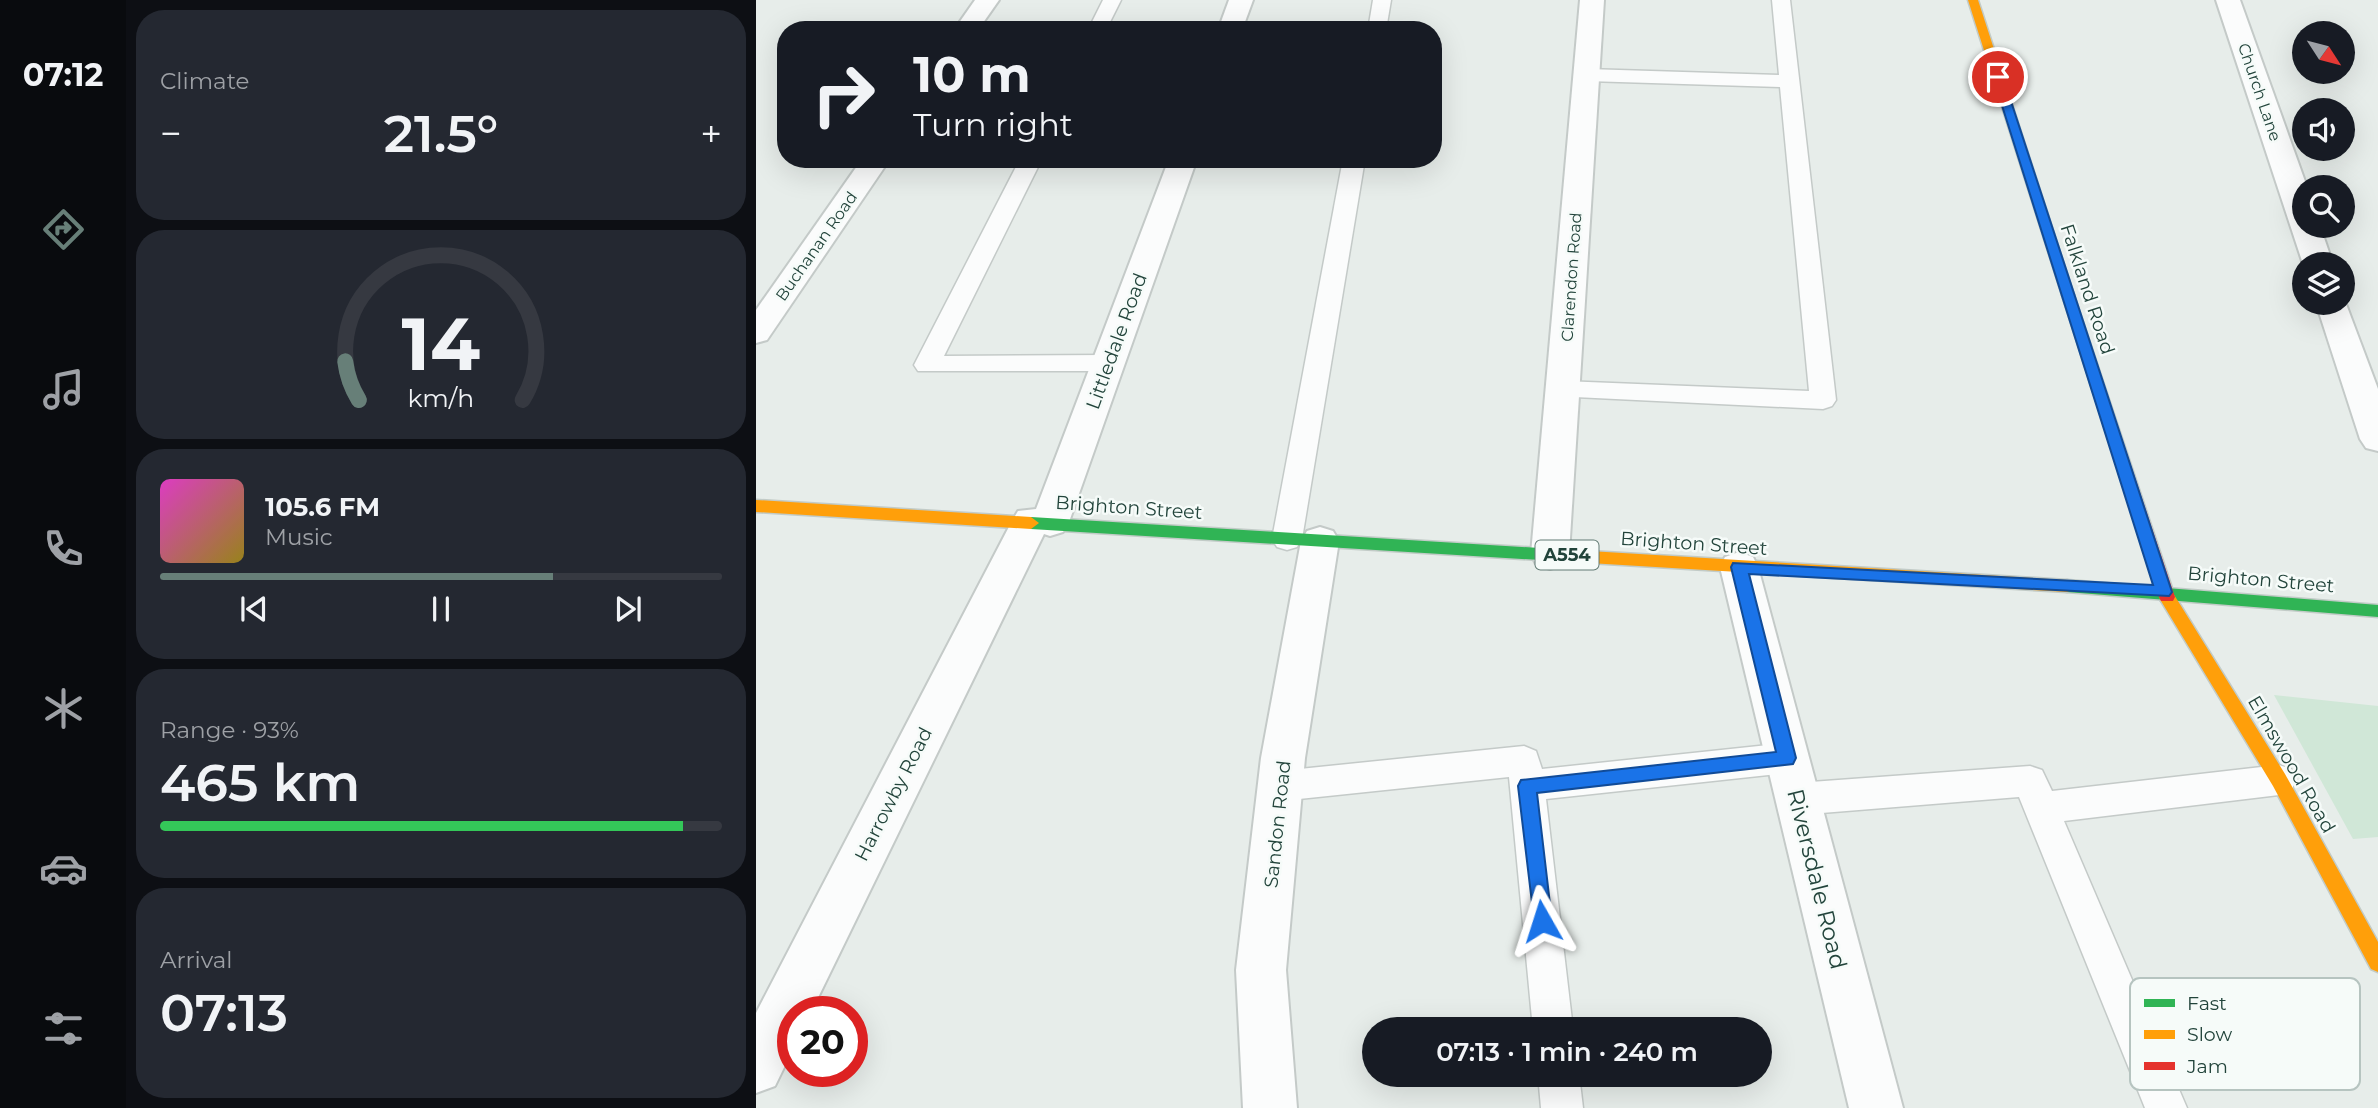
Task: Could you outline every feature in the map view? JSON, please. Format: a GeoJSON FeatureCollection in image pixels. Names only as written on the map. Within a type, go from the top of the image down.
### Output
{"type":"FeatureCollection","features":[{"type":"Feature","properties":{"kind":"street"},"geometry":{"type":"LineString","coordinates":[[972,21],[987,0]]}},
{"type":"Feature","properties":{"kind":"street"},"geometry":{"type":"LineString","coordinates":[[1233,21],[1241,0]]}},
{"type":"Feature","properties":{"kind":"street","name":"Clarendon Road"},"geometry":{"type":"LineString","coordinates":[[1550,554],[1592,0]]}},
{"type":"Feature","properties":{"kind":"street","name":"Falkland Road"},"geometry":{"type":"LineString","coordinates":[[1973,0],[2164,592]]}},
{"type":"Feature","properties":{"kind":"street","name":"Church Lane"},"geometry":{"type":"LineString","coordinates":[[2228,0],[2292,187]]}},
{"type":"Feature","properties":{"kind":"street","name":"Buchanan Road"},"geometry":{"type":"LineString","coordinates":[[756,333],[870,168]]}},
{"type":"Feature","properties":{"kind":"street","name":"Littledale Road"},"geometry":{"type":"LineString","coordinates":[[1040,521],[1108,363],[1180,168]]}},
{"type":"Feature","properties":{"kind":"street"},"geometry":{"type":"LineString","coordinates":[[2336,315],[2378,439]]}},
{"type":"Feature","properties":{"kind":"street","name":"Brighton Street"},"geometry":{"type":"LineString","coordinates":[[756,506],[1040,521],[1303,540],[2164,592],[2378,611]]}},
{"type":"Feature","properties":{"kind":"street","name":"Harrowby Road"},"geometry":{"type":"LineString","coordinates":[[756,1067],[1040,521]]}},
{"type":"Feature","properties":{"kind":"street","name":"Sandon Road"},"geometry":{"type":"LineString","coordinates":[[1270,1108],[1261,970],[1303,540]]}},
{"type":"Feature","properties":{"kind":"street","name":"Riversdale Road"},"geometry":{"type":"LineString","coordinates":[[1739,567],[1876,1108]]}},
{"type":"Feature","properties":{"kind":"street","name":"Elmswood Road"},"geometry":{"type":"LineString","coordinates":[[2164,592],[2279,780],[2378,962]]}},
{"type":"Feature","properties":{"kind":"lane"},"geometry":{"type":"LineString","coordinates":[[1102,21],[1112,0]]}},
{"type":"Feature","properties":{"kind":"lane"},"geometry":{"type":"LineString","coordinates":[[1378,21],[1382,0]]}},
{"type":"Feature","properties":{"kind":"lane"},"geometry":{"type":"LineString","coordinates":[[1563,390],[1823,400],[1782,0]]}},
{"type":"Feature","properties":{"kind":"lane"},"geometry":{"type":"LineString","coordinates":[[1587,75],[1789,82]]}},
{"type":"Feature","properties":{"kind":"lane"},"geometry":{"type":"LineString","coordinates":[[1026,168],[927,365],[1108,363]]}},
{"type":"Feature","properties":{"kind":"lane"},"geometry":{"type":"LineString","coordinates":[[1303,540],[1353,168]]}},
{"type":"Feature","properties":{"kind":"lane"},"geometry":{"type":"LineString","coordinates":[[1280,786],[1524,761],[1552,1017]]}},
{"type":"Feature","properties":{"kind":"lane"},"geometry":{"type":"LineString","coordinates":[[1527,786],[1792,779],[2030,781],[2130,1021]]}},
{"type":"Feature","properties":{"kind":"lane"},"geometry":{"type":"LineString","coordinates":[[2042,808],[2279,780]]}},
{"type":"Feature","properties":{"kind":"lane"},"geometry":{"type":"LineString","coordinates":[[1560,1087],[1562,1108]]}},
{"type":"Feature","properties":{"kind":"lane"},"geometry":{"type":"LineString","coordinates":[[2159,1090],[2166,1108]]}},
{"type":"Feature","properties":{"kind":"green space"},"geometry":{"type":"Polygon","coordinates":[[[2274,695],[2378,706],[2378,837],[2353,839],[2274,695]]]}},
{"type":"Feature","properties":{"kind":"traffic: fast"},"geometry":{"type":"LineString","coordinates":[[1031,523],[1556,555]]}},
{"type":"Feature","properties":{"kind":"traffic: fast"},"geometry":{"type":"LineString","coordinates":[[2067,586],[2378,611]]}},
{"type":"Feature","properties":{"kind":"traffic: slow"},"geometry":{"type":"LineString","coordinates":[[1973,0],[2068,295]]}},
{"type":"Feature","properties":{"kind":"traffic: slow"},"geometry":{"type":"LineString","coordinates":[[756,506],[1031,523]]}},
{"type":"Feature","properties":{"kind":"traffic: slow"},"geometry":{"type":"LineString","coordinates":[[1556,555],[2067,586]]}},
{"type":"Feature","properties":{"kind":"traffic: slow"},"geometry":{"type":"LineString","coordinates":[[2167,597],[2279,780],[2378,962]]}},
{"type":"Feature","properties":{"kind":"traffic: jam"},"geometry":{"type":"LineString","coordinates":[[2068,295],[2167,597]]}},
{"type":"Feature","properties":{"kind":"route"},"geometry":{"type":"LineString","coordinates":[[1542,921],[1527,786],[1786,758],[1739,567],[2164,592],[1998,77]]}}]}
